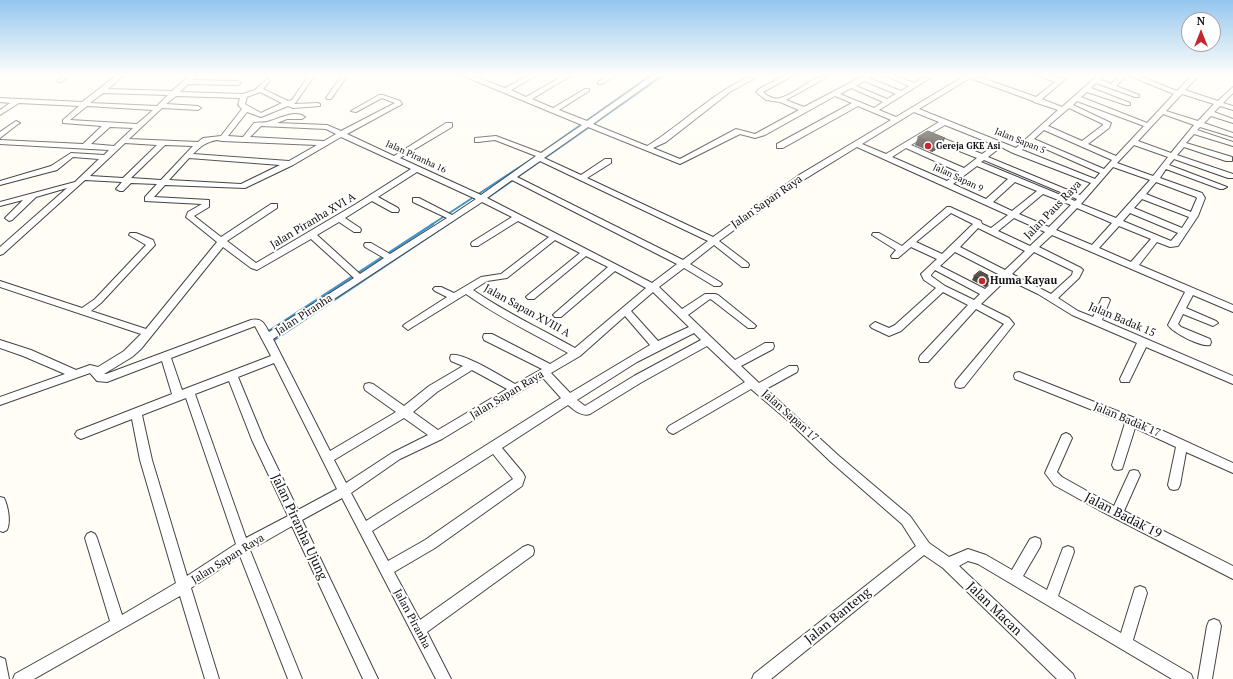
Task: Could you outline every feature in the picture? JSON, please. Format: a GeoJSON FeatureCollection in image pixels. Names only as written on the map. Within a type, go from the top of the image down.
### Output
{"type":"FeatureCollection","features":[{"type":"Feature","properties":{"kind":"street"},"geometry":{"type":"LineString","coordinates":[[0,113],[9,107]]}},
{"type":"Feature","properties":{"kind":"street"},"geometry":{"type":"LineString","coordinates":[[82,107],[65,122],[138,126]]}},
{"type":"Feature","properties":{"kind":"street"},"geometry":{"type":"LineString","coordinates":[[147,107],[198,108]]}},
{"type":"Feature","properties":{"kind":"street"},"geometry":{"type":"LineString","coordinates":[[0,252],[4,245],[51,208],[159,107]]}},
{"type":"Feature","properties":{"kind":"street"},"geometry":{"type":"LineString","coordinates":[[244,107],[261,115],[280,107]]}},
{"type":"Feature","properties":{"kind":"street"},"geometry":{"type":"LineString","coordinates":[[354,111],[362,107]]}},
{"type":"Feature","properties":{"kind":"street"},"geometry":{"type":"LineString","coordinates":[[1,204],[79,181],[127,180],[242,186],[290,163],[394,107]]}},
{"type":"Feature","properties":{"kind":"street"},"geometry":{"type":"LineString","coordinates":[[546,107],[680,162],[739,131],[755,136],[810,107]]}},
{"type":"Feature","properties":{"kind":"street"},"geometry":{"type":"LineString","coordinates":[[554,110],[559,107]]}},
{"type":"Feature","properties":{"kind":"street","name":"Jalan Piranha"},"geometry":{"type":"LineString","coordinates":[[443,678],[344,491],[266,339],[453,218],[613,107]]}},
{"type":"Feature","properties":{"kind":"street"},"geometry":{"type":"LineString","coordinates":[[649,148],[663,140],[707,107]]}},
{"type":"Feature","properties":{"kind":"street"},"geometry":{"type":"LineString","coordinates":[[796,107],[804,110]]}},
{"type":"Feature","properties":{"kind":"street"},"geometry":{"type":"LineString","coordinates":[[780,146],[851,107]]}},
{"type":"Feature","properties":{"kind":"street"},"geometry":{"type":"LineString","coordinates":[[863,107],[897,120]]}},
{"type":"Feature","properties":{"kind":"street"},"geometry":{"type":"LineString","coordinates":[[873,111],[880,107]]}},
{"type":"Feature","properties":{"kind":"street","name":"Jalan Sapan Raya"},"geometry":{"type":"LineString","coordinates":[[20,679],[184,586],[243,548],[344,491],[396,456],[438,436],[576,353],[625,310],[682,263],[713,240],[802,177],[919,107]]}},
{"type":"Feature","properties":{"kind":"street"},"geometry":{"type":"LineString","coordinates":[[1016,151],[1065,107],[1107,123],[1106,126],[1083,144]]}},
{"type":"Feature","properties":{"kind":"street"},"geometry":{"type":"LineString","coordinates":[[1099,107],[1149,126]]}},
{"type":"Feature","properties":{"kind":"street"},"geometry":{"type":"LineString","coordinates":[[1119,114],[1126,107]]}},
{"type":"Feature","properties":{"kind":"street","name":"Jalan Paus Raya"},"geometry":{"type":"LineString","coordinates":[[924,359],[974,304],[1064,218],[1167,107]]}},
{"type":"Feature","properties":{"kind":"street"},"geometry":{"type":"LineString","coordinates":[[1093,250],[1140,195],[1155,180],[1164,166],[1192,131],[1215,107]]}},
{"type":"Feature","properties":{"kind":"street"},"geometry":{"type":"LineString","coordinates":[[222,138],[246,109]]}},
{"type":"Feature","properties":{"kind":"street","name":"Jalan Sapan 5"},"geometry":{"type":"LineString","coordinates":[[914,110],[1096,182]]}},
{"type":"Feature","properties":{"kind":"street"},"geometry":{"type":"LineString","coordinates":[[1162,112],[1233,135]]}},
{"type":"Feature","properties":{"kind":"street"},"geometry":{"type":"LineString","coordinates":[[1209,113],[1233,121]]}},
{"type":"Feature","properties":{"kind":"street"},"geometry":{"type":"LineString","coordinates":[[244,140],[257,125],[266,124],[286,117],[302,117]]}},
{"type":"Feature","properties":{"kind":"street"},"geometry":{"type":"LineString","coordinates":[[886,157],[944,122]]}},
{"type":"Feature","properties":{"kind":"street"},"geometry":{"type":"LineString","coordinates":[[0,136],[16,123]]}},
{"type":"Feature","properties":{"kind":"street"},"geometry":{"type":"LineString","coordinates":[[0,183],[54,168],[109,124]]}},
{"type":"Feature","properties":{"kind":"street","name":"Jalan Piranha 16"},"geometry":{"type":"LineString","coordinates":[[266,124],[327,127],[481,198],[555,236]]}},
{"type":"Feature","properties":{"kind":"street"},"geometry":{"type":"LineString","coordinates":[[394,159],[449,125]]}},
{"type":"Feature","properties":{"kind":"street"},"geometry":{"type":"LineString","coordinates":[[925,134],[1080,201],[1118,222],[1156,238],[1174,244],[1184,232],[1194,216],[1201,197],[1155,180],[1115,162],[1083,144],[1044,127]]}},
{"type":"Feature","properties":{"kind":"street"},"geometry":{"type":"LineString","coordinates":[[1192,131],[1233,144]]}},
{"type":"Feature","properties":{"kind":"street"},"geometry":{"type":"LineString","coordinates":[[221,242],[190,217],[191,214],[206,205],[206,202],[148,199],[162,182],[199,144],[210,139],[222,138],[325,143]]}},
{"type":"Feature","properties":{"kind":"street"},"geometry":{"type":"LineString","coordinates":[[478,140],[496,138],[540,157],[713,240],[745,265]]}},
{"type":"Feature","properties":{"kind":"street"},"geometry":{"type":"LineString","coordinates":[[1029,139],[1105,172]]}},
{"type":"Feature","properties":{"kind":"street"},"geometry":{"type":"LineString","coordinates":[[122,141],[199,144]]}},
{"type":"Feature","properties":{"kind":"street"},"geometry":{"type":"LineString","coordinates":[[0,142],[84,145],[114,148]]}},
{"type":"Feature","properties":{"kind":"street"},"geometry":{"type":"LineString","coordinates":[[1133,142],[1231,176]]}},
{"type":"Feature","properties":{"kind":"street"},"geometry":{"type":"LineString","coordinates":[[0,150],[9,143]]}},
{"type":"Feature","properties":{"kind":"street"},"geometry":{"type":"LineString","coordinates":[[120,189],[163,143]]}},
{"type":"Feature","properties":{"kind":"street","name":"Jalan Sapan 9"},"geometry":{"type":"LineString","coordinates":[[857,144],[1093,250],[1233,308]]}},
{"type":"Feature","properties":{"kind":"street"},"geometry":{"type":"LineString","coordinates":[[947,185],[1000,144]]}},
{"type":"Feature","properties":{"kind":"street"},"geometry":{"type":"LineString","coordinates":[[1182,144],[1231,156],[1222,173]]}},
{"type":"Feature","properties":{"kind":"street"},"geometry":{"type":"LineString","coordinates":[[906,145],[964,171]]}},
{"type":"Feature","properties":{"kind":"street"},"geometry":{"type":"LineString","coordinates":[[71,155],[104,157]]}},
{"type":"Feature","properties":{"kind":"street"},"geometry":{"type":"LineString","coordinates":[[188,156],[290,163]]}},
{"type":"Feature","properties":{"kind":"street"},"geometry":{"type":"LineString","coordinates":[[980,159],[1014,178],[1043,190],[1080,201]]}},
{"type":"Feature","properties":{"kind":"street"},"geometry":{"type":"LineString","coordinates":[[582,178],[608,161]]}},
{"type":"Feature","properties":{"kind":"street"},"geometry":{"type":"LineString","coordinates":[[1164,166],[1223,187]]}},
{"type":"Feature","properties":{"kind":"street","name":"Jalan Piranha XVI A"},"geometry":{"type":"LineString","coordinates":[[221,242],[257,267],[339,218],[393,182],[416,169]]}},
{"type":"Feature","properties":{"kind":"street"},"geometry":{"type":"LineString","coordinates":[[512,177],[682,263],[717,284]]}},
{"type":"Feature","properties":{"kind":"street"},"geometry":{"type":"LineString","coordinates":[[987,203],[1014,178]]}},
{"type":"Feature","properties":{"kind":"street"},"geometry":{"type":"LineString","coordinates":[[992,232],[1043,190]]}},
{"type":"Feature","properties":{"kind":"street"},"geometry":{"type":"LineString","coordinates":[[9,218],[33,195]]}},
{"type":"Feature","properties":{"kind":"street"},"geometry":{"type":"LineString","coordinates":[[1140,195],[1194,216]]}},
{"type":"Feature","properties":{"kind":"street"},"geometry":{"type":"LineString","coordinates":[[372,197],[395,210]]}},
{"type":"Feature","properties":{"kind":"street"},"geometry":{"type":"LineString","coordinates":[[416,200],[453,218]]}},
{"type":"Feature","properties":{"kind":"street"},"geometry":{"type":"LineString","coordinates":[[96,373],[128,354],[148,333],[221,242],[235,231],[274,206]]}},
{"type":"Feature","properties":{"kind":"street"},"geometry":{"type":"LineString","coordinates":[[896,256],[953,206],[975,221],[977,225],[1078,270],[1076,276],[1052,298]]}},
{"type":"Feature","properties":{"kind":"street"},"geometry":{"type":"LineString","coordinates":[[1128,209],[1184,232]]}},
{"type":"Feature","properties":{"kind":"street"},"geometry":{"type":"LineString","coordinates":[[475,244],[518,217]]}},
{"type":"Feature","properties":{"kind":"street"},"geometry":{"type":"LineString","coordinates":[[339,218],[357,230]]}},
{"type":"Feature","properties":{"kind":"street"},"geometry":{"type":"LineString","coordinates":[[960,384],[1008,326],[1008,322],[942,288],[927,278],[926,274],[977,225]]}},
{"type":"Feature","properties":{"kind":"street"},"geometry":{"type":"LineString","coordinates":[[312,234],[359,278]]}},
{"type":"Feature","properties":{"kind":"street"},"geometry":{"type":"LineString","coordinates":[[82,312],[98,301],[151,245],[150,242],[133,235]]}},
{"type":"Feature","properties":{"kind":"street"},"geometry":{"type":"LineString","coordinates":[[876,235],[903,250]]}},
{"type":"Feature","properties":{"kind":"street"},"geometry":{"type":"LineString","coordinates":[[408,326],[486,278],[498,278],[504,276],[555,236]]}},
{"type":"Feature","properties":{"kind":"street","name":"Jalan Sapan 17"},"geometry":{"type":"LineString","coordinates":[[555,236],[653,287],[755,386],[835,459],[906,520],[920,550]]}},
{"type":"Feature","properties":{"kind":"street"},"geometry":{"type":"LineString","coordinates":[[1131,265],[1156,238]]}},
{"type":"Feature","properties":{"kind":"street"},"geometry":{"type":"LineString","coordinates":[[911,242],[943,258]]}},
{"type":"Feature","properties":{"kind":"street"},"geometry":{"type":"LineString","coordinates":[[368,245],[390,258]]}},
{"type":"Feature","properties":{"kind":"street","name":"Jalan Badak 15"},"geometry":{"type":"LineString","coordinates":[[954,248],[1052,298],[1075,313],[1233,380]]}},
{"type":"Feature","properties":{"kind":"street"},"geometry":{"type":"LineString","coordinates":[[531,297],[586,252]]}},
{"type":"Feature","properties":{"kind":"street"},"geometry":{"type":"LineString","coordinates":[[934,266],[986,292]]}},
{"type":"Feature","properties":{"kind":"street"},"geometry":{"type":"LineString","coordinates":[[558,315],[614,267]]}},
{"type":"Feature","properties":{"kind":"street"},"geometry":{"type":"LineString","coordinates":[[0,284],[148,333]]}},
{"type":"Feature","properties":{"kind":"street"},"geometry":{"type":"LineString","coordinates":[[875,326],[889,332],[898,328],[942,288]]}},
{"type":"Feature","properties":{"kind":"street"},"geometry":{"type":"LineString","coordinates":[[438,289],[455,297]]}},
{"type":"Feature","properties":{"kind":"street","name":"Jalan Sapan XVIII A"},"geometry":{"type":"LineString","coordinates":[[466,290],[491,307],[514,318],[576,353]]}},
{"type":"Feature","properties":{"kind":"street"},"geometry":{"type":"LineString","coordinates":[[1190,291],[1173,325],[1175,328],[1206,342]]}},
{"type":"Feature","properties":{"kind":"street"},"geometry":{"type":"LineString","coordinates":[[682,314],[712,296],[751,326]]}},
{"type":"Feature","properties":{"kind":"street"},"geometry":{"type":"LineString","coordinates":[[1096,322],[1105,300]]}},
{"type":"Feature","properties":{"kind":"street"},"geometry":{"type":"LineString","coordinates":[[1180,309],[1213,323]]}},
{"type":"Feature","properties":{"kind":"street"},"geometry":{"type":"LineString","coordinates":[[625,310],[657,346]]}},
{"type":"Feature","properties":{"kind":"street"},"geometry":{"type":"LineString","coordinates":[[0,401],[90,369],[95,370],[101,378],[107,378],[251,323],[257,322],[260,324],[266,339]]}},
{"type":"Feature","properties":{"kind":"street"},"geometry":{"type":"LineString","coordinates":[[364,529],[569,398],[633,359],[696,328]]}},
{"type":"Feature","properties":{"kind":"street"},"geometry":{"type":"LineString","coordinates":[[488,337],[548,370],[569,398],[582,410],[590,410],[638,379],[708,341]]}},
{"type":"Feature","properties":{"kind":"street"},"geometry":{"type":"LineString","coordinates":[[1125,379],[1143,342]]}},
{"type":"Feature","properties":{"kind":"street"},"geometry":{"type":"LineString","coordinates":[[0,344],[27,353],[76,374]]}},
{"type":"Feature","properties":{"kind":"street"},"geometry":{"type":"LineString","coordinates":[[734,365],[769,346]]}},
{"type":"Feature","properties":{"kind":"street"},"geometry":{"type":"LineString","coordinates":[[165,356],[184,393],[295,679]]}},
{"type":"Feature","properties":{"kind":"street"},"geometry":{"type":"LineString","coordinates":[[81,434],[276,358]]}},
{"type":"Feature","properties":{"kind":"street"},"geometry":{"type":"LineString","coordinates":[[455,358],[472,365],[515,389]]}},
{"type":"Feature","properties":{"kind":"street"},"geometry":{"type":"LineString","coordinates":[[328,458],[405,412],[433,389],[472,365]]}},
{"type":"Feature","properties":{"kind":"street"},"geometry":{"type":"LineString","coordinates":[[674,429],[755,386],[793,369]]}},
{"type":"Feature","properties":{"kind":"street","name":"Jalan Piranha Ujung"},"geometry":{"type":"LineString","coordinates":[[232,374],[258,440],[371,679]]}},
{"type":"Feature","properties":{"kind":"street","name":"Jalan Badak 17"},"geometry":{"type":"LineString","coordinates":[[1019,376],[1132,421],[1233,468]]}},
{"type":"Feature","properties":{"kind":"street"},"geometry":{"type":"LineString","coordinates":[[369,387],[438,436]]}},
{"type":"Feature","properties":{"kind":"street"},"geometry":{"type":"LineString","coordinates":[[136,412],[146,460],[212,679]]}},
{"type":"Feature","properties":{"kind":"street"},"geometry":{"type":"LineString","coordinates":[[1118,465],[1132,421]]}},
{"type":"Feature","properties":{"kind":"street","name":"Jalan Badak 19"},"geometry":{"type":"LineString","coordinates":[[1066,438],[1051,473],[1053,478],[1103,506],[1233,572]]}},
{"type":"Feature","properties":{"kind":"street"},"geometry":{"type":"LineString","coordinates":[[1174,485],[1182,444]]}},
{"type":"Feature","properties":{"kind":"street"},"geometry":{"type":"LineString","coordinates":[[386,570],[430,544],[518,482],[519,477],[494,447]]}},
{"type":"Feature","properties":{"kind":"street"},"geometry":{"type":"LineString","coordinates":[[1117,513],[1134,475]]}},
{"type":"Feature","properties":{"kind":"street"},"geometry":{"type":"LineString","coordinates":[[0,502],[3,526]]}},
{"type":"Feature","properties":{"kind":"street"},"geometry":{"type":"LineString","coordinates":[[91,538],[118,624]]}},
{"type":"Feature","properties":{"kind":"street"},"geometry":{"type":"LineString","coordinates":[[1014,579],[1035,543]]}},
{"type":"Feature","properties":{"kind":"street"},"geometry":{"type":"LineString","coordinates":[[418,630],[528,550]]}},
{"type":"Feature","properties":{"kind":"street","name":"Jalan Macan"},"geometry":{"type":"LineString","coordinates":[[920,550],[948,564],[1068,679]]}},
{"type":"Feature","properties":{"kind":"street","name":"Jalan Banteng"},"geometry":{"type":"LineString","coordinates":[[759,679],[920,550]]}},
{"type":"Feature","properties":{"kind":"street"},"geometry":{"type":"LineString","coordinates":[[1050,599],[1068,552]]}},
{"type":"Feature","properties":{"kind":"street"},"geometry":{"type":"LineString","coordinates":[[948,564],[968,555],[975,556],[1186,679]]}},
{"type":"Feature","properties":{"kind":"street"},"geometry":{"type":"LineString","coordinates":[[1125,643],[1140,593]]}},
{"type":"Feature","properties":{"kind":"street"},"geometry":{"type":"LineString","coordinates":[[1205,679],[1214,626]]}},
{"type":"Feature","properties":{"kind":"street"},"geometry":{"type":"LineString","coordinates":[[0,664],[2,679]]}},
{"type":"Feature","properties":{"kind":"building"},"geometry":{"type":"Polygon","coordinates":[[[928,131],[945,138],[935,144],[918,137],[928,131]]]}},
{"type":"Feature","properties":{"kind":"building"},"geometry":{"type":"Polygon","coordinates":[[[980,271],[993,278],[987,283],[974,276],[980,271]]]}},
{"type":"Feature","properties":{"kind":"waterway"},"geometry":{"type":"LineString","coordinates":[[431,225],[538,155],[606,107]]}},
{"type":"Feature","properties":{"kind":"waterway"},"geometry":{"type":"LineString","coordinates":[[486,199],[619,107]]}},
{"type":"Feature","properties":{"kind":"waterway"},"geometry":{"type":"LineString","coordinates":[[447,225],[478,204]]}},
{"type":"Feature","properties":{"kind":"waterway"},"geometry":{"type":"LineString","coordinates":[[269,331],[433,224]]}},
{"type":"Feature","properties":{"kind":"waterway"},"geometry":{"type":"LineString","coordinates":[[274,340],[448,224]]}},
{"type":"Feature","properties":{"kind":"place","name":"Gereja GKE Asi"},"geometry":{"type":"Point","coordinates":[928,146]}},
{"type":"Feature","properties":{"kind":"place","name":"Huma Kayau"},"geometry":{"type":"Point","coordinates":[982,281]}}]}
